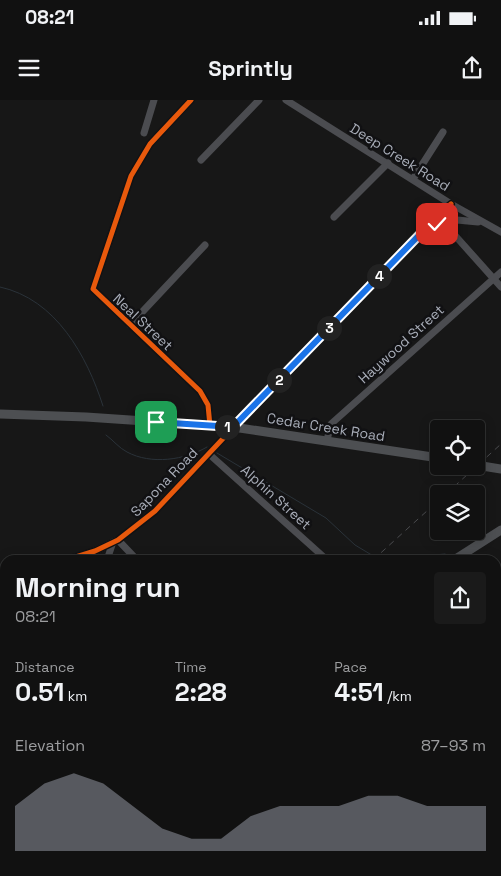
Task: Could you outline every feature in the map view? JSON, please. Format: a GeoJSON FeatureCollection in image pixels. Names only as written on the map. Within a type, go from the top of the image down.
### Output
{"type":"FeatureCollection","features":[{"type":"Feature","properties":{"kind":"main road","name":"Cedar Creek Road"},"geometry":{"type":"LineString","coordinates":[[0,414],[86,417],[233,427],[430,457]]}},
{"type":"Feature","properties":{"kind":"main road"},"geometry":{"type":"LineString","coordinates":[[485,466],[501,469]]}},
{"type":"Feature","properties":{"kind":"main road"},"geometry":{"type":"LineString","coordinates":[[462,555],[501,530]]}},
{"type":"Feature","properties":{"kind":"street"},"geometry":{"type":"LineString","coordinates":[[144,133],[154,100]]}},
{"type":"Feature","properties":{"kind":"street","name":"Neal Street"},"geometry":{"type":"LineString","coordinates":[[191,100],[150,144],[131,176],[92,289],[200,391],[208,405],[210,426]]}},
{"type":"Feature","properties":{"kind":"street"},"geometry":{"type":"LineString","coordinates":[[202,160],[259,100]]}},
{"type":"Feature","properties":{"kind":"street","name":"Deep Creek Road"},"geometry":{"type":"LineString","coordinates":[[286,100],[451,204],[501,232]]}},
{"type":"Feature","properties":{"kind":"street"},"geometry":{"type":"LineString","coordinates":[[413,179],[443,132]]}},
{"type":"Feature","properties":{"kind":"street"},"geometry":{"type":"LineString","coordinates":[[334,217],[388,163]]}},
{"type":"Feature","properties":{"kind":"street","name":"Sapona Road"},"geometry":{"type":"LineString","coordinates":[[79,555],[115,541],[155,511],[233,427],[451,204]]}},
{"type":"Feature","properties":{"kind":"street"},"geometry":{"type":"LineString","coordinates":[[425,229],[443,222],[457,220],[484,223]]}},
{"type":"Feature","properties":{"kind":"street"},"geometry":{"type":"LineString","coordinates":[[443,222],[501,287]]}},
{"type":"Feature","properties":{"kind":"street"},"geometry":{"type":"LineString","coordinates":[[130,324],[205,245]]}},
{"type":"Feature","properties":{"kind":"street","name":"Haywood Street"},"geometry":{"type":"LineString","coordinates":[[327,440],[331,424],[501,272]]}},
{"type":"Feature","properties":{"kind":"street","name":"Alphin Street"},"geometry":{"type":"LineString","coordinates":[[209,454],[321,555]]}},
{"type":"Feature","properties":{"kind":"street"},"geometry":{"type":"LineString","coordinates":[[109,555],[115,541],[131,555]]}},
{"type":"Feature","properties":{"kind":"waterway"},"geometry":{"type":"LineString","coordinates":[[0,287],[20,294],[37,304],[53,317],[66,332],[88,368],[103,406]]}},
{"type":"Feature","properties":{"kind":"waterway"},"geometry":{"type":"LineString","coordinates":[[106,435],[124,450],[147,459],[178,458],[207,447]]}},
{"type":"Feature","properties":{"kind":"waterway"},"geometry":{"type":"LineString","coordinates":[[217,453],[326,518],[355,545],[372,555]]}},
{"type":"Feature","properties":{"kind":"waterway"},"geometry":{"type":"LineString","coordinates":[[434,555],[445,554]]}},
{"type":"Feature","properties":{"kind":"railway"},"geometry":{"type":"LineString","coordinates":[[456,485],[501,444]]}},
{"type":"Feature","properties":{"kind":"railway"},"geometry":{"type":"LineString","coordinates":[[378,555],[430,508]]}},
{"type":"Feature","properties":{"kind":"cycle path"},"geometry":{"type":"LineString","coordinates":[[191,100],[150,144],[131,176],[93,289],[200,391],[208,405],[210,426]]}},
{"type":"Feature","properties":{"kind":"cycle path"},"geometry":{"type":"LineString","coordinates":[[82,555],[118,540],[155,511],[262,397],[437,216],[451,204]]}},
{"type":"Feature","properties":{"kind":"route"},"geometry":{"type":"LineString","coordinates":[[156,422],[233,427],[425,229],[437,224]]}}]}
